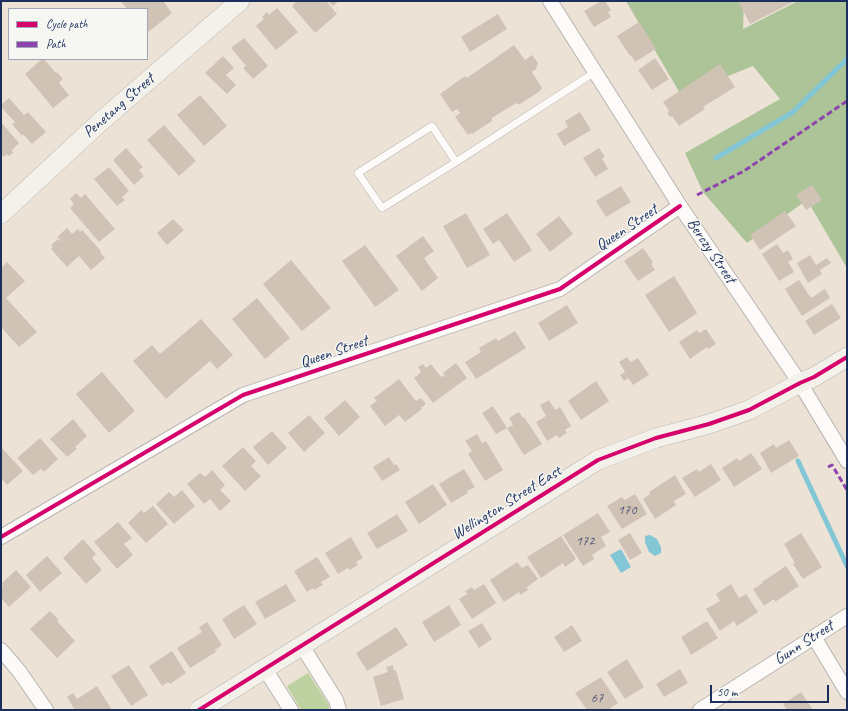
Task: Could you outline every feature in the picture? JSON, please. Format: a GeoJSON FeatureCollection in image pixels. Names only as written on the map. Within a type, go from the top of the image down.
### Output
{"type":"FeatureCollection","features":[{"type":"Feature","properties":{"kind":"street","name":"Penetang Street"},"geometry":{"type":"LineString","coordinates":[[1,214],[99,123],[240,1]]}},
{"type":"Feature","properties":{"kind":"street","name":"Berczy Street"},"geometry":{"type":"LineString","coordinates":[[550,1],[680,206],[800,383],[847,460]]}},
{"type":"Feature","properties":{"kind":"street","name":"Queen Street"},"geometry":{"type":"LineString","coordinates":[[1,537],[244,395],[560,289],[680,206]]}},
{"type":"Feature","properties":{"kind":"street","name":"Wellington Street East"},"geometry":{"type":"LineString","coordinates":[[199,710],[598,460],[656,438],[709,424],[749,410],[814,377],[847,357]]}},
{"type":"Feature","properties":{"kind":"street","name":"Gunn Street"},"geometry":{"type":"LineString","coordinates":[[700,710],[847,616]]}},
{"type":"Feature","properties":{"kind":"street"},"geometry":{"type":"LineString","coordinates":[[814,637],[847,692]]}},
{"type":"Feature","properties":{"kind":"street"},"geometry":{"type":"LineString","coordinates":[[302,646],[336,700],[339,710]]}},
{"type":"Feature","properties":{"kind":"street"},"geometry":{"type":"LineString","coordinates":[[1,650],[19,671],[46,710]]}},
{"type":"Feature","properties":{"kind":"street"},"geometry":{"type":"LineString","coordinates":[[265,669],[291,710]]}},
{"type":"Feature","properties":{"kind":"lane"},"geometry":{"type":"LineString","coordinates":[[456,162],[432,126],[358,173],[382,208],[456,162],[595,72]]}},
{"type":"Feature","properties":{"kind":"green space"},"geometry":{"type":"Polygon","coordinates":[[[626,1],[744,1],[743,29],[798,1],[847,1],[847,268],[807,200],[747,243],[703,192],[685,153],[780,99],[753,66],[681,95],[626,1]]]}},
{"type":"Feature","properties":{"kind":"green space"},"geometry":{"type":"Polygon","coordinates":[[[308,673],[329,705],[329,710],[301,710],[287,686],[308,673]]]}},
{"type":"Feature","properties":{"kind":"water"},"geometry":{"type":"Polygon","coordinates":[[[650,535],[657,539],[661,547],[661,553],[655,556],[649,552],[645,542],[645,536],[650,535]]]}},
{"type":"Feature","properties":{"kind":"water"},"geometry":{"type":"Polygon","coordinates":[[[621,549],[631,567],[621,573],[610,555],[621,549]]]}},
{"type":"Feature","properties":{"kind":"building"},"geometry":{"type":"Polygon","coordinates":[[[121,1],[163,1],[172,13],[148,32],[148,8],[126,8],[121,1]]]}},
{"type":"Feature","properties":{"kind":"building"},"geometry":{"type":"Polygon","coordinates":[[[297,1],[326,1],[337,14],[315,33],[292,6],[297,1]]]}},
{"type":"Feature","properties":{"kind":"building"},"geometry":{"type":"Polygon","coordinates":[[[328,1],[339,1],[333,6],[328,1]]]}},
{"type":"Feature","properties":{"kind":"building"},"geometry":{"type":"Polygon","coordinates":[[[601,1],[605,1],[611,10],[608,12],[611,17],[594,27],[584,11],[601,1]]]}},
{"type":"Feature","properties":{"kind":"building"},"geometry":{"type":"Polygon","coordinates":[[[738,1],[795,1],[750,24],[738,1]]]}},
{"type":"Feature","properties":{"kind":"building"},"geometry":{"type":"Polygon","coordinates":[[[277,8],[298,32],[276,50],[256,26],[264,19],[262,17],[267,12],[269,15],[277,8]]]}},
{"type":"Feature","properties":{"kind":"building"},"geometry":{"type":"Polygon","coordinates":[[[498,14],[507,29],[470,52],[461,37],[498,14]]]}},
{"type":"Feature","properties":{"kind":"building"},"geometry":{"type":"Polygon","coordinates":[[[639,22],[656,49],[635,62],[617,36],[639,22]]]}},
{"type":"Feature","properties":{"kind":"building"},"geometry":{"type":"Polygon","coordinates":[[[244,38],[268,66],[253,79],[243,68],[246,66],[231,48],[244,38]]]}},
{"type":"Feature","properties":{"kind":"building"},"geometry":{"type":"Polygon","coordinates":[[[514,45],[525,60],[532,55],[538,63],[536,69],[532,72],[542,88],[540,91],[520,104],[516,103],[492,118],[492,121],[468,135],[455,117],[460,113],[457,109],[452,112],[440,94],[465,76],[467,78],[514,45]]]}},
{"type":"Feature","properties":{"kind":"building"},"geometry":{"type":"Polygon","coordinates":[[[223,56],[234,68],[226,75],[236,85],[227,94],[205,73],[223,56]]]}},
{"type":"Feature","properties":{"kind":"building"},"geometry":{"type":"Polygon","coordinates":[[[655,58],[669,79],[652,90],[638,70],[655,58]]]}},
{"type":"Feature","properties":{"kind":"building"},"geometry":{"type":"Polygon","coordinates":[[[41,60],[45,60],[63,79],[59,83],[69,95],[53,108],[25,74],[41,60]]]}},
{"type":"Feature","properties":{"kind":"building"},"geometry":{"type":"Polygon","coordinates":[[[720,64],[735,87],[703,107],[705,109],[679,126],[672,116],[670,117],[667,112],[669,111],[663,102],[720,64]]]}},
{"type":"Feature","properties":{"kind":"building"},"geometry":{"type":"Polygon","coordinates":[[[200,95],[227,126],[204,146],[177,115],[200,95]]]}},
{"type":"Feature","properties":{"kind":"building"},"geometry":{"type":"Polygon","coordinates":[[[9,98],[24,115],[28,112],[46,132],[32,144],[23,134],[22,136],[12,124],[15,122],[1,107],[1,105],[9,98]]]}},
{"type":"Feature","properties":{"kind":"building"},"geometry":{"type":"Polygon","coordinates":[[[580,112],[591,130],[564,146],[557,134],[568,127],[565,121],[580,112]]]}},
{"type":"Feature","properties":{"kind":"building"},"geometry":{"type":"Polygon","coordinates":[[[1,122],[19,143],[12,150],[13,153],[9,156],[7,154],[4,157],[1,154],[1,122]]]}},
{"type":"Feature","properties":{"kind":"building"},"geometry":{"type":"Polygon","coordinates":[[[164,125],[196,161],[179,176],[147,140],[164,125]]]}},
{"type":"Feature","properties":{"kind":"building"},"geometry":{"type":"Polygon","coordinates":[[[126,148],[143,167],[139,170],[144,176],[134,185],[113,160],[126,148]]]}},
{"type":"Feature","properties":{"kind":"building"},"geometry":{"type":"Polygon","coordinates":[[[599,148],[605,157],[602,158],[608,169],[595,177],[583,158],[599,148]]]}},
{"type":"Feature","properties":{"kind":"building"},"geometry":{"type":"Polygon","coordinates":[[[109,167],[129,191],[122,197],[125,200],[117,206],[94,179],[109,167]]]}},
{"type":"Feature","properties":{"kind":"building"},"geometry":{"type":"Polygon","coordinates":[[[812,185],[822,200],[806,210],[796,195],[812,185]]]}},
{"type":"Feature","properties":{"kind":"building"},"geometry":{"type":"Polygon","coordinates":[[[621,186],[631,202],[606,217],[596,201],[621,186]]]}},
{"type":"Feature","properties":{"kind":"building"},"geometry":{"type":"Polygon","coordinates":[[[76,193],[81,198],[85,194],[115,229],[99,242],[70,208],[74,204],[70,199],[76,193]]]}},
{"type":"Feature","properties":{"kind":"building"},"geometry":{"type":"Polygon","coordinates":[[[785,211],[796,226],[760,250],[750,235],[785,211]]]}},
{"type":"Feature","properties":{"kind":"building"},"geometry":{"type":"Polygon","coordinates":[[[466,213],[490,255],[467,268],[443,226],[466,213]]]}},
{"type":"Feature","properties":{"kind":"building"},"geometry":{"type":"Polygon","coordinates":[[[507,213],[532,250],[514,262],[499,240],[493,244],[483,229],[507,213]]]}},
{"type":"Feature","properties":{"kind":"building"},"geometry":{"type":"Polygon","coordinates":[[[559,216],[573,234],[550,252],[536,234],[559,216]]]}},
{"type":"Feature","properties":{"kind":"building"},"geometry":{"type":"Polygon","coordinates":[[[173,219],[184,230],[167,245],[157,233],[173,219]]]}},
{"type":"Feature","properties":{"kind":"building"},"geometry":{"type":"Polygon","coordinates":[[[67,228],[72,234],[78,229],[80,232],[82,230],[101,251],[100,252],[105,258],[91,270],[79,256],[67,267],[51,249],[53,247],[51,245],[58,239],[60,241],[61,240],[57,237],[67,228]]]}},
{"type":"Feature","properties":{"kind":"building"},"geometry":{"type":"Polygon","coordinates":[[[423,236],[434,251],[424,258],[438,278],[422,291],[396,256],[423,236]]]}},
{"type":"Feature","properties":{"kind":"building"},"geometry":{"type":"Polygon","coordinates":[[[777,244],[783,253],[788,250],[793,259],[788,262],[794,272],[779,281],[762,254],[777,244]]]}},
{"type":"Feature","properties":{"kind":"building"},"geometry":{"type":"Polygon","coordinates":[[[365,245],[399,290],[375,307],[342,261],[365,245]]]}},
{"type":"Feature","properties":{"kind":"building"},"geometry":{"type":"Polygon","coordinates":[[[643,248],[653,262],[651,264],[655,270],[638,281],[624,261],[643,248]]]}},
{"type":"Feature","properties":{"kind":"building"},"geometry":{"type":"Polygon","coordinates":[[[810,255],[816,265],[827,258],[831,263],[820,270],[822,274],[808,283],[797,263],[810,255]]]}},
{"type":"Feature","properties":{"kind":"building"},"geometry":{"type":"Polygon","coordinates":[[[291,260],[331,308],[302,331],[263,284],[291,260]]]}},
{"type":"Feature","properties":{"kind":"building"},"geometry":{"type":"Polygon","coordinates":[[[7,262],[25,281],[6,298],[37,332],[19,347],[1,327],[1,268],[7,262]]]}},
{"type":"Feature","properties":{"kind":"building"},"geometry":{"type":"Polygon","coordinates":[[[674,276],[697,313],[669,332],[645,295],[674,276]]]}},
{"type":"Feature","properties":{"kind":"building"},"geometry":{"type":"Polygon","coordinates":[[[799,280],[811,298],[825,289],[830,298],[802,316],[785,289],[799,280]]]}},
{"type":"Feature","properties":{"kind":"building"},"geometry":{"type":"Polygon","coordinates":[[[257,298],[290,338],[265,359],[232,319],[257,298]]]}},
{"type":"Feature","properties":{"kind":"building"},"geometry":{"type":"Polygon","coordinates":[[[832,304],[841,318],[814,335],[805,321],[832,304]]]}},
{"type":"Feature","properties":{"kind":"building"},"geometry":{"type":"Polygon","coordinates":[[[567,305],[578,323],[549,341],[538,323],[567,305]]]}},
{"type":"Feature","properties":{"kind":"building"},"geometry":{"type":"Polygon","coordinates":[[[201,319],[233,355],[217,369],[210,361],[166,399],[133,361],[152,345],[160,354],[201,319]]]}},
{"type":"Feature","properties":{"kind":"building"},"geometry":{"type":"Polygon","coordinates":[[[706,329],[716,344],[708,349],[707,347],[690,359],[679,342],[697,330],[699,333],[706,329]]]}},
{"type":"Feature","properties":{"kind":"building"},"geometry":{"type":"Polygon","coordinates":[[[515,331],[526,348],[476,379],[465,362],[481,352],[479,348],[496,338],[498,341],[515,331]]]}},
{"type":"Feature","properties":{"kind":"building"},"geometry":{"type":"Polygon","coordinates":[[[627,357],[631,362],[638,358],[649,375],[633,385],[628,378],[624,381],[620,375],[625,372],[619,362],[627,357]]]}},
{"type":"Feature","properties":{"kind":"building"},"geometry":{"type":"Polygon","coordinates":[[[456,363],[467,378],[433,403],[414,378],[421,372],[418,367],[423,364],[426,368],[431,364],[441,377],[443,375],[444,377],[445,376],[443,373],[456,363]]]}},
{"type":"Feature","properties":{"kind":"building"},"geometry":{"type":"Polygon","coordinates":[[[102,372],[135,411],[109,433],[76,394],[102,372]]]}},
{"type":"Feature","properties":{"kind":"building"},"geometry":{"type":"Polygon","coordinates":[[[399,379],[416,401],[421,398],[426,404],[405,422],[399,415],[385,426],[370,406],[377,401],[374,398],[399,379]]]}},
{"type":"Feature","properties":{"kind":"building"},"geometry":{"type":"Polygon","coordinates":[[[596,381],[609,401],[581,420],[568,401],[596,381]]]}},
{"type":"Feature","properties":{"kind":"building"},"geometry":{"type":"Polygon","coordinates":[[[345,400],[360,417],[339,436],[324,418],[345,400]]]}},
{"type":"Feature","properties":{"kind":"building"},"geometry":{"type":"Polygon","coordinates":[[[549,400],[555,410],[560,407],[571,426],[565,430],[567,433],[559,438],[557,435],[547,441],[536,422],[546,416],[540,405],[549,400]]]}},
{"type":"Feature","properties":{"kind":"building"},"geometry":{"type":"Polygon","coordinates":[[[493,406],[507,428],[496,434],[482,413],[493,406]]]}},
{"type":"Feature","properties":{"kind":"building"},"geometry":{"type":"Polygon","coordinates":[[[519,412],[542,444],[524,455],[507,428],[513,425],[509,418],[519,412]]]}},
{"type":"Feature","properties":{"kind":"building"},"geometry":{"type":"Polygon","coordinates":[[[309,415],[325,433],[304,452],[288,433],[309,415]]]}},
{"type":"Feature","properties":{"kind":"building"},"geometry":{"type":"Polygon","coordinates":[[[73,419],[87,436],[75,447],[77,449],[67,457],[50,439],[73,419]]]}},
{"type":"Feature","properties":{"kind":"building"},"geometry":{"type":"Polygon","coordinates":[[[272,431],[287,448],[268,465],[253,447],[272,431]]]}},
{"type":"Feature","properties":{"kind":"building"},"geometry":{"type":"Polygon","coordinates":[[[477,434],[482,443],[486,441],[503,470],[485,481],[468,454],[472,451],[465,441],[477,434]]]}},
{"type":"Feature","properties":{"kind":"building"},"geometry":{"type":"Polygon","coordinates":[[[40,438],[58,459],[44,472],[41,469],[33,475],[17,458],[40,438]]]}},
{"type":"Feature","properties":{"kind":"building"},"geometry":{"type":"Polygon","coordinates":[[[789,440],[799,456],[771,473],[760,453],[774,444],[776,448],[789,440]]]}},
{"type":"Feature","properties":{"kind":"building"},"geometry":{"type":"Polygon","coordinates":[[[1,447],[23,471],[7,485],[1,478],[1,447]]]}},
{"type":"Feature","properties":{"kind":"building"},"geometry":{"type":"Polygon","coordinates":[[[243,447],[256,461],[251,466],[261,476],[245,491],[222,466],[243,447]]]}},
{"type":"Feature","properties":{"kind":"building"},"geometry":{"type":"Polygon","coordinates":[[[751,453],[762,469],[734,487],[722,468],[737,458],[739,461],[751,453]]]}},
{"type":"Feature","properties":{"kind":"building"},"geometry":{"type":"Polygon","coordinates":[[[389,457],[394,465],[396,464],[400,470],[382,481],[373,467],[389,457]]]}},
{"type":"Feature","properties":{"kind":"building"},"geometry":{"type":"Polygon","coordinates":[[[711,464],[721,480],[695,497],[682,478],[697,469],[699,472],[711,464]]]}},
{"type":"Feature","properties":{"kind":"building"},"geometry":{"type":"Polygon","coordinates":[[[464,469],[475,487],[451,503],[439,484],[464,469]]]}},
{"type":"Feature","properties":{"kind":"building"},"geometry":{"type":"Polygon","coordinates":[[[212,470],[225,485],[220,490],[231,501],[220,511],[210,499],[204,504],[187,484],[200,473],[205,477],[212,470]]]}},
{"type":"Feature","properties":{"kind":"building"},"geometry":{"type":"Polygon","coordinates":[[[675,475],[686,494],[674,501],[676,505],[655,519],[643,499],[650,494],[649,492],[675,475]]]}},
{"type":"Feature","properties":{"kind":"building"},"geometry":{"type":"Polygon","coordinates":[[[433,484],[447,505],[419,524],[405,502],[433,484]]]}},
{"type":"Feature","properties":{"kind":"building"},"geometry":{"type":"Polygon","coordinates":[[[182,490],[195,506],[174,524],[156,504],[169,492],[174,497],[182,490]]]}},
{"type":"Feature","properties":{"kind":"building"},"geometry":{"type":"Polygon","coordinates":[[[635,494],[647,514],[622,529],[607,506],[622,497],[625,500],[635,494]]]}},
{"type":"Feature","properties":{"kind":"building"},"geometry":{"type":"Polygon","coordinates":[[[153,506],[168,524],[146,543],[128,523],[141,510],[144,513],[153,506]]]}},
{"type":"Feature","properties":{"kind":"building"},"geometry":{"type":"Polygon","coordinates":[[[598,513],[610,532],[601,537],[606,546],[592,555],[594,559],[583,566],[563,535],[598,513]]]}},
{"type":"Feature","properties":{"kind":"building"},"geometry":{"type":"Polygon","coordinates":[[[397,514],[408,531],[377,549],[367,533],[397,514]]]}},
{"type":"Feature","properties":{"kind":"building"},"geometry":{"type":"Polygon","coordinates":[[[118,522],[132,538],[124,544],[133,555],[117,569],[94,542],[118,522]]]}},
{"type":"Feature","properties":{"kind":"building"},"geometry":{"type":"Polygon","coordinates":[[[630,533],[642,553],[630,560],[618,540],[630,533]]]}},
{"type":"Feature","properties":{"kind":"building"},"geometry":{"type":"Polygon","coordinates":[[[801,533],[822,567],[803,579],[793,564],[795,563],[784,544],[801,533]]]}},
{"type":"Feature","properties":{"kind":"building"},"geometry":{"type":"Polygon","coordinates":[[[561,536],[576,559],[565,567],[563,563],[541,578],[527,557],[561,536]]]}},
{"type":"Feature","properties":{"kind":"building"},"geometry":{"type":"Polygon","coordinates":[[[351,537],[363,558],[356,562],[358,565],[350,570],[348,568],[338,574],[325,553],[351,537]]]}},
{"type":"Feature","properties":{"kind":"building"},"geometry":{"type":"Polygon","coordinates":[[[83,539],[96,554],[92,558],[102,570],[86,584],[63,558],[83,539]]]}},
{"type":"Feature","properties":{"kind":"building"},"geometry":{"type":"Polygon","coordinates":[[[47,556],[62,573],[40,592],[26,575],[47,556]]]}},
{"type":"Feature","properties":{"kind":"building"},"geometry":{"type":"Polygon","coordinates":[[[317,557],[330,577],[321,582],[323,585],[314,590],[313,588],[307,592],[294,571],[317,557]]]}},
{"type":"Feature","properties":{"kind":"building"},"geometry":{"type":"Polygon","coordinates":[[[517,562],[522,568],[528,565],[538,579],[527,587],[528,590],[520,595],[519,592],[504,602],[490,580],[517,562]]]}},
{"type":"Feature","properties":{"kind":"building"},"geometry":{"type":"Polygon","coordinates":[[[786,566],[799,586],[775,602],[774,599],[764,606],[753,589],[786,566]]]}},
{"type":"Feature","properties":{"kind":"building"},"geometry":{"type":"Polygon","coordinates":[[[16,570],[31,587],[9,607],[1,598],[1,587],[3,585],[2,583],[16,570]]]}},
{"type":"Feature","properties":{"kind":"building"},"geometry":{"type":"Polygon","coordinates":[[[286,584],[296,601],[265,619],[255,602],[286,584]]]}},
{"type":"Feature","properties":{"kind":"building"},"geometry":{"type":"Polygon","coordinates":[[[484,584],[496,603],[472,619],[459,599],[467,594],[465,591],[472,587],[474,590],[484,584]]]}},
{"type":"Feature","properties":{"kind":"building"},"geometry":{"type":"Polygon","coordinates":[[[731,584],[739,598],[746,594],[758,612],[737,626],[734,621],[720,631],[706,609],[720,601],[716,594],[731,584]]]}},
{"type":"Feature","properties":{"kind":"building"},"geometry":{"type":"Polygon","coordinates":[[[244,605],[257,624],[234,639],[222,619],[244,605]]]}},
{"type":"Feature","properties":{"kind":"building"},"geometry":{"type":"Polygon","coordinates":[[[449,605],[461,625],[434,642],[422,622],[449,605]]]}},
{"type":"Feature","properties":{"kind":"building"},"geometry":{"type":"Polygon","coordinates":[[[50,611],[75,641],[57,658],[30,629],[50,611]]]}},
{"type":"Feature","properties":{"kind":"building"},"geometry":{"type":"Polygon","coordinates":[[[707,621],[718,638],[691,655],[681,637],[707,621]]]}},
{"type":"Feature","properties":{"kind":"building"},"geometry":{"type":"Polygon","coordinates":[[[207,622],[222,645],[215,650],[216,652],[190,668],[177,648],[202,632],[199,627],[207,622]]]}},
{"type":"Feature","properties":{"kind":"building"},"geometry":{"type":"Polygon","coordinates":[[[482,623],[492,639],[479,648],[468,631],[482,623]]]}},
{"type":"Feature","properties":{"kind":"building"},"geometry":{"type":"Polygon","coordinates":[[[572,625],[582,641],[564,652],[554,637],[572,625]]]}},
{"type":"Feature","properties":{"kind":"building"},"geometry":{"type":"Polygon","coordinates":[[[396,627],[408,645],[367,671],[356,653],[396,627]]]}},
{"type":"Feature","properties":{"kind":"building"},"geometry":{"type":"Polygon","coordinates":[[[172,651],[186,673],[170,684],[168,682],[162,686],[149,666],[172,651]]]}},
{"type":"Feature","properties":{"kind":"building"},"geometry":{"type":"Polygon","coordinates":[[[627,659],[644,687],[625,699],[607,672],[627,659]]]}},
{"type":"Feature","properties":{"kind":"building"},"geometry":{"type":"Polygon","coordinates":[[[129,665],[148,695],[131,706],[111,676],[129,665]]]}},
{"type":"Feature","properties":{"kind":"building"},"geometry":{"type":"Polygon","coordinates":[[[393,665],[394,671],[396,670],[404,699],[381,706],[373,677],[388,672],[386,667],[393,665]]]}},
{"type":"Feature","properties":{"kind":"building"},"geometry":{"type":"Polygon","coordinates":[[[680,669],[688,683],[664,697],[656,684],[680,669]]]}},
{"type":"Feature","properties":{"kind":"building"},"geometry":{"type":"Polygon","coordinates":[[[601,677],[618,703],[608,710],[587,710],[575,693],[601,677]]]}},
{"type":"Feature","properties":{"kind":"building"},"geometry":{"type":"Polygon","coordinates":[[[97,686],[112,710],[75,710],[67,697],[73,693],[77,699],[97,686]]]}},
{"type":"Feature","properties":{"kind":"building"},"geometry":{"type":"Polygon","coordinates":[[[801,692],[813,710],[787,710],[783,704],[801,692]]]}},
{"type":"Feature","properties":{"kind":"waterway"},"geometry":{"type":"LineString","coordinates":[[716,158],[793,112],[847,59]]}},
{"type":"Feature","properties":{"kind":"waterway"},"geometry":{"type":"LineString","coordinates":[[798,461],[847,566]]}},
{"type":"Feature","properties":{"kind":"marked path"},"geometry":{"type":"LineString","coordinates":[[697,195],[744,171],[847,101]]}},
{"type":"Feature","properties":{"kind":"marked path"},"geometry":{"type":"LineString","coordinates":[[828,467],[832,465],[847,490]]}},
{"type":"Feature","properties":{"kind":"cycle path"},"geometry":{"type":"LineString","coordinates":[[1,537],[243,395],[560,289],[680,206]]}},
{"type":"Feature","properties":{"kind":"cycle path"},"geometry":{"type":"LineString","coordinates":[[199,710],[598,460],[656,438],[709,424],[749,410],[814,377],[847,357]]}}]}
